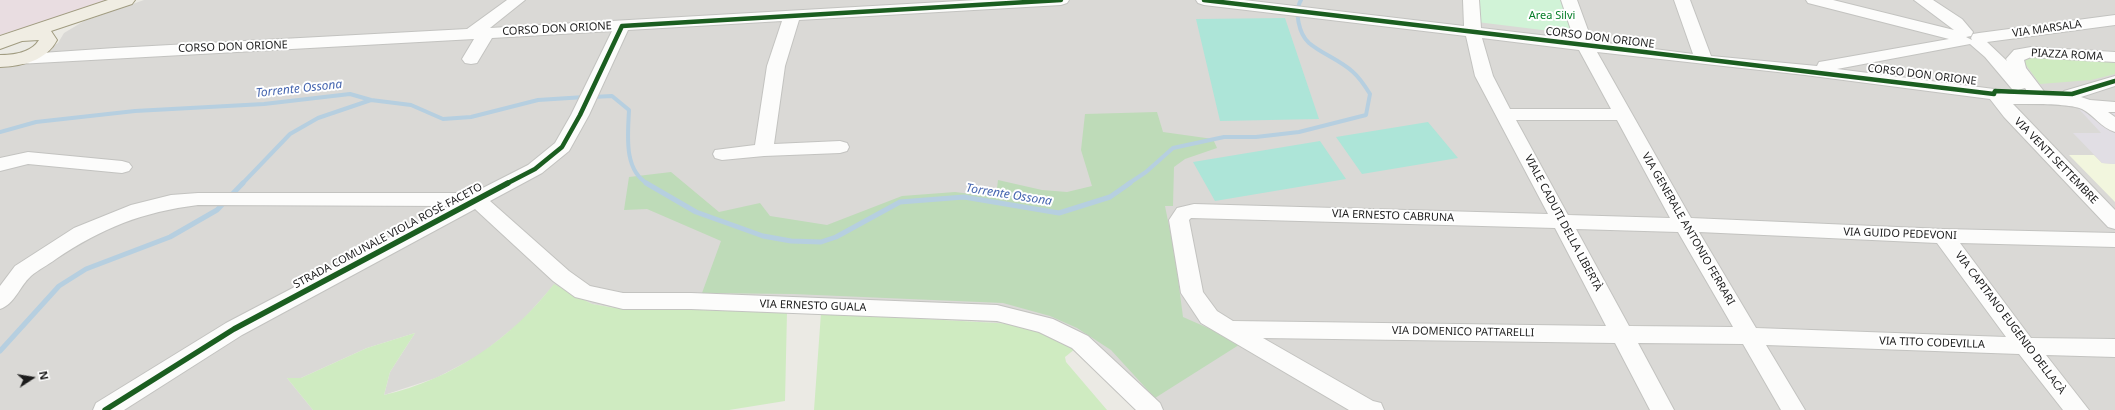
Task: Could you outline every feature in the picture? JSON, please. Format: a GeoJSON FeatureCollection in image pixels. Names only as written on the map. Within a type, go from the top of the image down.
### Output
{"type":"FeatureCollection","features":[{"type":"Feature","properties":{"kind":"main road"},"geometry":{"type":"LineString","coordinates":[[0,43],[77,15],[126,0]]}},
{"type":"Feature","properties":{"kind":"main road"},"geometry":{"type":"LineString","coordinates":[[9,60],[39,50],[48,41],[78,21],[136,0]]}},
{"type":"Feature","properties":{"kind":"main road"},"geometry":{"type":"LineString","coordinates":[[26,34],[44,35],[48,41]]}},
{"type":"Feature","properties":{"kind":"street"},"geometry":{"type":"LineString","coordinates":[[471,59],[479,33],[517,0]]}},
{"type":"Feature","properties":{"kind":"street","name":"CORSO DON ORIONE"},"geometry":{"type":"LineString","coordinates":[[48,41],[65,50],[148,50],[277,45],[1061,0]]}},
{"type":"Feature","properties":{"kind":"street","name":"CORSO DON ORIONE"},"geometry":{"type":"LineString","coordinates":[[1204,0],[1704,60],[1806,70],[2005,95]]}},
{"type":"Feature","properties":{"kind":"street"},"geometry":{"type":"LineString","coordinates":[[1340,16],[1353,0]]}},
{"type":"Feature","properties":{"kind":"street","name":"VIALE CADUTI DELLA LIBERTÀ"},"geometry":{"type":"LineString","coordinates":[[1471,0],[1473,33],[1478,64],[1563,221],[1662,410]]}},
{"type":"Feature","properties":{"kind":"street","name":"VIA GENERALE ANTONIO FERRARI"},"geometry":{"type":"LineString","coordinates":[[1569,0],[1585,46],[1684,225],[1793,410]]}},
{"type":"Feature","properties":{"kind":"street"},"geometry":{"type":"LineString","coordinates":[[1682,0],[1704,60]]}},
{"type":"Feature","properties":{"kind":"street"},"geometry":{"type":"LineString","coordinates":[[1814,0],[1968,38]]}},
{"type":"Feature","properties":{"kind":"street","name":"VIA VENTI SETTEMBRE"},"geometry":{"type":"LineString","coordinates":[[1922,0],[1956,22],[1968,38],[2003,66],[2019,87],[2005,95],[2010,113],[2115,222]]}},
{"type":"Feature","properties":{"kind":"street"},"geometry":{"type":"LineString","coordinates":[[764,150],[776,66],[792,16]]}},
{"type":"Feature","properties":{"kind":"street","name":"VIA MARSALA"},"geometry":{"type":"LineString","coordinates":[[1806,70],[1968,38],[2115,20]]}},
{"type":"Feature","properties":{"kind":"street","name":"STRADA COMUNALE VIOLA ROSÈ FACETO"},"geometry":{"type":"LineString","coordinates":[[106,410],[234,329],[535,169],[562,147],[593,88],[622,26]]}},
{"type":"Feature","properties":{"kind":"street","name":"CORSO DON ORIONE"},"geometry":{"type":"LineString","coordinates":[[9,60],[73,57],[148,50]]}},
{"type":"Feature","properties":{"kind":"street","name":"PIAZZA ROMA"},"geometry":{"type":"LineString","coordinates":[[2038,93],[2016,65],[2015,59],[2020,54],[2031,52],[2115,57]]}},
{"type":"Feature","properties":{"kind":"street"},"geometry":{"type":"LineString","coordinates":[[2083,100],[2115,81]]}},
{"type":"Feature","properties":{"kind":"street"},"geometry":{"type":"LineString","coordinates":[[2005,95],[2038,93],[2115,107]]}},
{"type":"Feature","properties":{"kind":"street"},"geometry":{"type":"LineString","coordinates":[[2005,95],[2046,99],[2083,100],[2115,96]]}},
{"type":"Feature","properties":{"kind":"street"},"geometry":{"type":"LineString","coordinates":[[2083,100],[2115,126]]}},
{"type":"Feature","properties":{"kind":"street"},"geometry":{"type":"LineString","coordinates":[[1504,114],[1623,115]]}},
{"type":"Feature","properties":{"kind":"street"},"geometry":{"type":"LineString","coordinates":[[722,154],[764,150],[840,147]]}},
{"type":"Feature","properties":{"kind":"street"},"geometry":{"type":"LineString","coordinates":[[0,165],[13,160],[28,158],[122,167]]}},
{"type":"Feature","properties":{"kind":"street"},"geometry":{"type":"LineString","coordinates":[[3,292],[24,271],[81,233],[138,210],[171,202],[198,199],[260,198],[477,200]]}},
{"type":"Feature","properties":{"kind":"street","name":"VIA ERNESTO GUALA"},"geometry":{"type":"LineString","coordinates":[[477,200],[561,276],[583,292],[623,301],[691,301],[997,313],[1045,325],[1080,342],[1151,410]]}},
{"type":"Feature","properties":{"kind":"street","name":"VIA ERNESTO CABRUNA"},"geometry":{"type":"LineString","coordinates":[[1192,293],[1179,220],[1184,213],[1194,211],[1684,225]]}},
{"type":"Feature","properties":{"kind":"street","name":"VIA GUIDO PEDEVONI"},"geometry":{"type":"LineString","coordinates":[[1684,225],[1944,236],[2115,240]]}},
{"type":"Feature","properties":{"kind":"street","name":"VIA CAPITANO EUGENIO DELLACÀ"},"geometry":{"type":"LineString","coordinates":[[1944,236],[2025,346],[2077,410]]}},
{"type":"Feature","properties":{"kind":"street","name":"VIA DOMENICO PATTARELLI"},"geometry":{"type":"LineString","coordinates":[[1192,293],[1209,317],[1230,329],[1750,336]]}},
{"type":"Feature","properties":{"kind":"street"},"geometry":{"type":"LineString","coordinates":[[1230,329],[1367,409],[1372,410]]}},
{"type":"Feature","properties":{"kind":"street","name":"VIA TITO CODEVILLA"},"geometry":{"type":"LineString","coordinates":[[1750,336],[2115,348]]}},
{"type":"Feature","properties":{"kind":"shaded area"},"geometry":{"type":"Polygon","coordinates":[[[0,0],[113,0],[0,35],[0,0]]]}},
{"type":"Feature","properties":{"kind":"shaded area"},"geometry":{"type":"Polygon","coordinates":[[[144,0],[2115,0],[2115,410],[1135,410],[1075,349],[1014,324],[826,313],[615,308],[592,304],[554,285],[522,321],[480,355],[436,378],[384,395],[390,372],[415,333],[367,348],[301,378],[287,378],[313,410],[0,410],[0,65],[29,60],[58,43],[64,33],[84,21],[144,0]]]}},
{"type":"Feature","properties":{"kind":"shaded area"},"geometry":{"type":"Polygon","coordinates":[[[1285,18],[1319,119],[1220,121],[1196,19],[1285,18]]]}},
{"type":"Feature","properties":{"kind":"shaded area"},"geometry":{"type":"Polygon","coordinates":[[[2077,107],[2115,111],[2115,164],[2102,163],[2073,133],[2101,133],[2077,107]]]}},
{"type":"Feature","properties":{"kind":"shaded area"},"geometry":{"type":"Polygon","coordinates":[[[1428,122],[1458,158],[1362,174],[1336,137],[1428,122]]]}},
{"type":"Feature","properties":{"kind":"shaded area"},"geometry":{"type":"Polygon","coordinates":[[[1320,141],[1346,179],[1215,201],[1193,162],[1320,141]]]}},
{"type":"Feature","properties":{"kind":"shaded area"},"geometry":{"type":"Polygon","coordinates":[[[2069,155],[2094,155],[2102,163],[2115,164],[2115,202],[2069,155]]]}},
{"type":"Feature","properties":{"kind":"green space","name":"Area Silvi"},"geometry":{"type":"Polygon","coordinates":[[[1478,0],[1565,0],[1575,34],[1477,22],[1478,0]]]}},
{"type":"Feature","properties":{"kind":"green space"},"geometry":{"type":"Polygon","coordinates":[[[2034,57],[2115,62],[2115,74],[2091,80],[2040,84],[2023,61],[2034,57]]]}},
{"type":"Feature","properties":{"kind":"green space"},"geometry":{"type":"Polygon","coordinates":[[[1157,112],[1163,132],[1213,139],[1217,148],[1185,159],[1174,167],[1173,206],[1165,206],[1175,256],[1183,317],[1242,343],[1155,398],[1111,350],[1077,328],[1050,316],[1003,303],[793,294],[702,293],[721,241],[647,209],[624,210],[629,177],[671,172],[719,212],[760,203],[770,216],[827,225],[902,196],[955,192],[996,197],[998,180],[1042,190],[1067,192],[1092,186],[1081,150],[1085,114],[1157,112]]]}},
{"type":"Feature","properties":{"kind":"green space"},"geometry":{"type":"Polygon","coordinates":[[[554,284],[592,304],[615,308],[787,312],[785,401],[729,410],[313,410],[287,378],[301,378],[367,348],[415,333],[390,372],[384,395],[409,388],[457,368],[499,340],[519,323],[554,284]]]}},
{"type":"Feature","properties":{"kind":"green space"},"geometry":{"type":"Polygon","coordinates":[[[821,313],[1014,324],[1033,328],[1075,349],[1065,357],[1066,362],[1107,410],[814,410],[821,313]]]}},
{"type":"Feature","properties":{"kind":"waterway","name":"Torrente Ossona"},"geometry":{"type":"LineString","coordinates":[[1128,184],[1146,172],[1173,148],[1224,137],[1256,137],[1299,132],[1366,115],[1370,94],[1356,74],[1305,39],[1300,29],[1298,17],[1301,0]]}},
{"type":"Feature","properties":{"kind":"waterway","name":"Torrente Ossona"},"geometry":{"type":"LineString","coordinates":[[0,132],[36,122],[135,111],[264,104],[350,94],[371,100]]}},
{"type":"Feature","properties":{"kind":"waterway","name":"Torrente Ossona"},"geometry":{"type":"LineString","coordinates":[[593,97],[612,96],[629,110],[628,140],[631,161],[634,170],[640,178],[648,184]]}},
{"type":"Feature","properties":{"kind":"waterway","name":"Torrente Ossona"},"geometry":{"type":"LineString","coordinates":[[371,100],[411,105],[443,119],[471,117],[538,100],[585,97]]}},
{"type":"Feature","properties":{"kind":"waterway"},"geometry":{"type":"LineString","coordinates":[[242,184],[290,134],[318,118],[371,100]]}},
{"type":"Feature","properties":{"kind":"waterway"},"geometry":{"type":"LineString","coordinates":[[0,351],[59,286],[86,269],[170,237],[217,210],[243,183]]}},
{"type":"Feature","properties":{"kind":"waterway","name":"Torrente Ossona"},"geometry":{"type":"LineString","coordinates":[[646,183],[696,212],[763,236],[791,241],[821,242],[836,237],[900,202],[964,197],[1059,213],[1110,197],[1130,183]]}},
{"type":"Feature","properties":{"kind":"cycle path"},"geometry":{"type":"LineString","coordinates":[[105,410],[234,329],[535,169],[562,147],[580,115],[622,26],[1061,0]]}},
{"type":"Feature","properties":{"kind":"cycle path"},"geometry":{"type":"LineString","coordinates":[[1204,0],[1704,60],[1805,70],[1994,94],[1995,91],[2072,94],[2115,81]]}}]}
